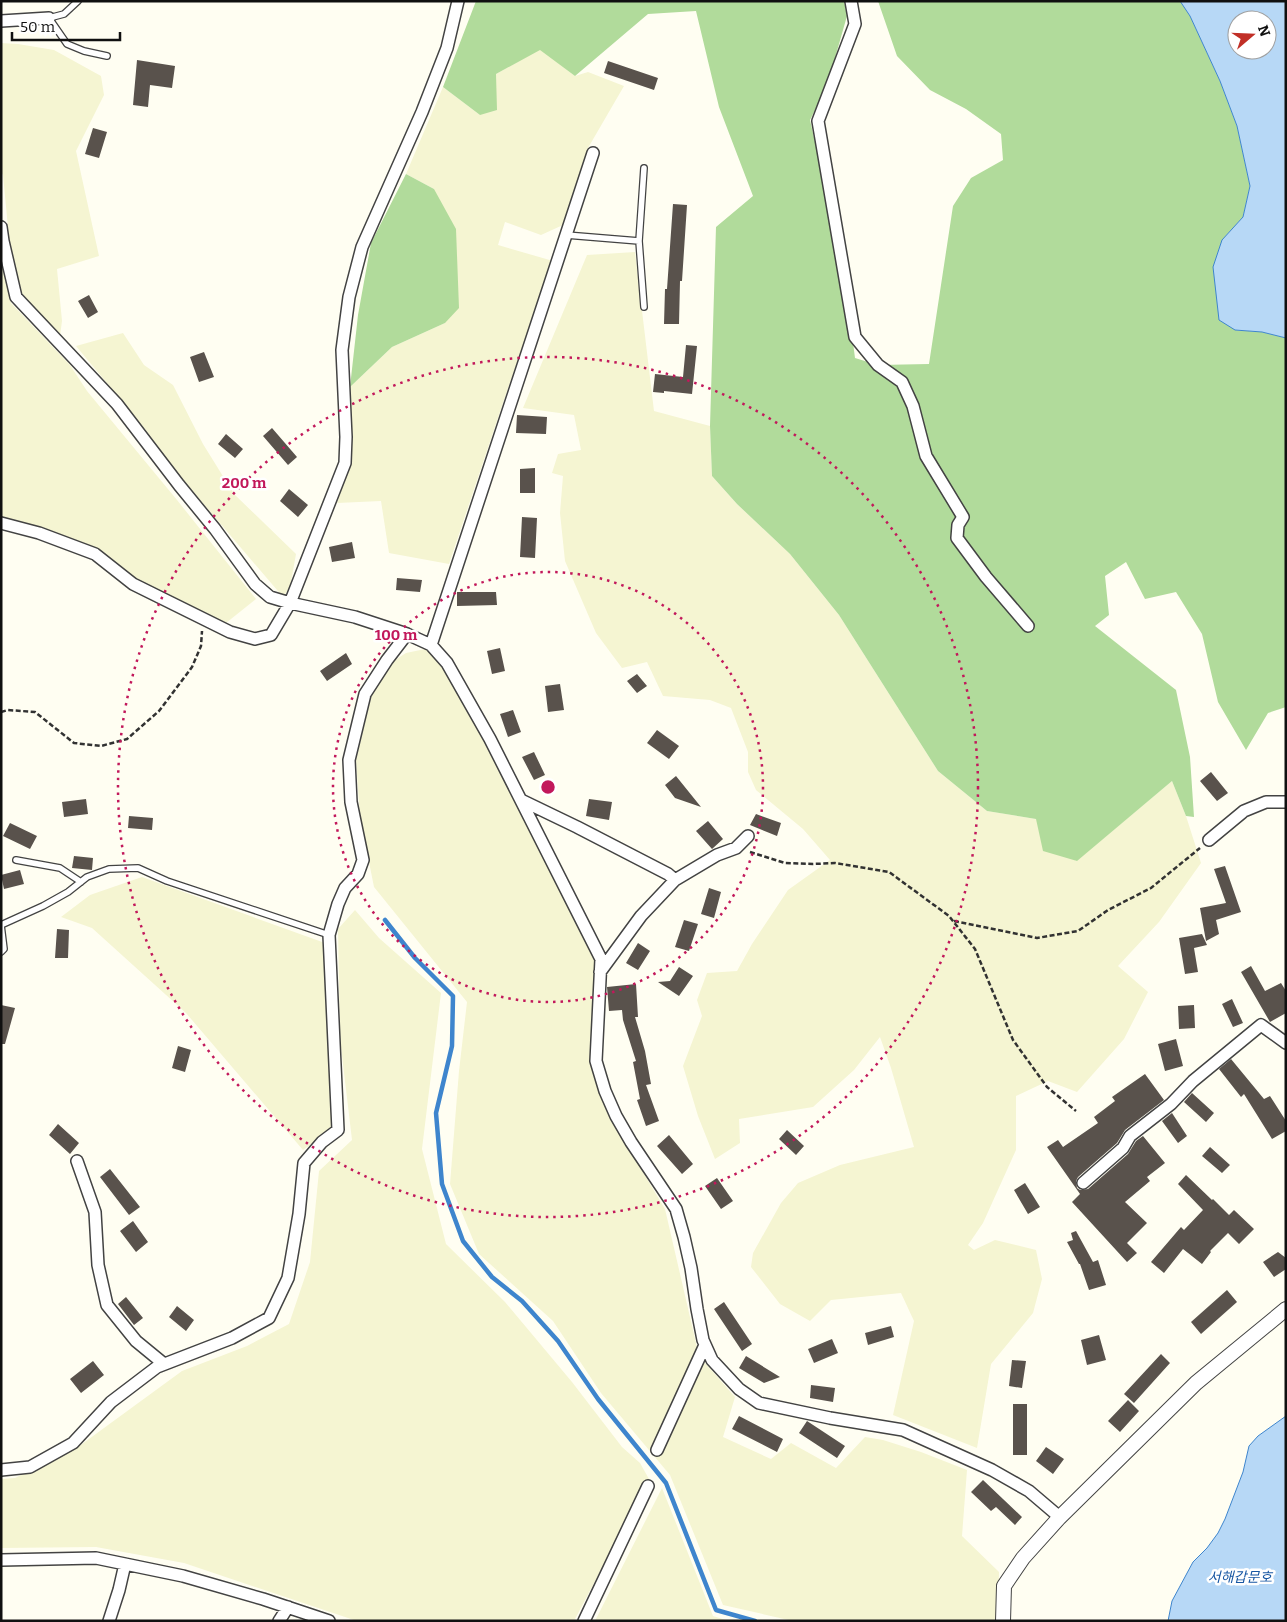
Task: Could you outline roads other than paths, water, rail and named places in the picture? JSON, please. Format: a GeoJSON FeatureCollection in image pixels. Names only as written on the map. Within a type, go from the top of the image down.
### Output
{"type":"FeatureCollection","features":[{"type":"Feature","properties":{"kind":"street"},"geometry":{"type":"LineString","coordinates":[[1,523],[39,533],[94,554],[133,584],[230,632],[255,639],[271,635],[290,603],[345,463],[346,437],[342,350],[349,298],[362,247],[422,112],[447,48],[458,1]]}},
{"type":"Feature","properties":{"kind":"street"},"geometry":{"type":"LineString","coordinates":[[851,1],[854,24],[818,122],[855,337],[878,365],[902,382],[912,406],[926,456],[963,517],[958,525],[957,538],[986,577],[1028,626]]}},
{"type":"Feature","properties":{"kind":"street"},"geometry":{"type":"LineString","coordinates":[[1,21],[49,18]]}},
{"type":"Feature","properties":{"kind":"street"},"geometry":{"type":"LineString","coordinates":[[431,645],[593,153]]}},
{"type":"Feature","properties":{"kind":"street"},"geometry":{"type":"LineString","coordinates":[[1,227],[16,297],[117,404],[215,529],[255,584],[270,597],[355,616],[407,634],[431,645],[447,663],[490,739],[601,959],[596,1061],[605,1091],[616,1116],[676,1209],[691,1268],[696,1309],[705,1345],[712,1360],[739,1389],[759,1403],[830,1418],[903,1430],[992,1470],[1029,1491],[1059,1518]]}},
{"type":"Feature","properties":{"kind":"street"},"geometry":{"type":"LineString","coordinates":[[1,1470],[30,1467],[74,1444],[111,1402],[157,1366],[232,1338],[269,1318],[288,1278],[299,1214],[304,1163],[322,1142],[338,1130],[329,935],[341,896],[345,888],[358,874],[363,860],[351,802],[349,760],[365,694],[382,667],[407,634]]}},
{"type":"Feature","properties":{"kind":"street"},"geometry":{"type":"LineString","coordinates":[[521,800],[586,831],[676,880]]}},
{"type":"Feature","properties":{"kind":"street"},"geometry":{"type":"LineString","coordinates":[[1209,840],[1244,811],[1266,802],[1286,802]]}},
{"type":"Feature","properties":{"kind":"street"},"geometry":{"type":"LineString","coordinates":[[600,972],[641,916],[676,880],[717,855],[736,848],[748,836]]}},
{"type":"Feature","properties":{"kind":"street"},"geometry":{"type":"LineString","coordinates":[[1083,1183],[1123,1148],[1130,1136],[1171,1104],[1193,1081],[1261,1025],[1286,1043]]}},
{"type":"Feature","properties":{"kind":"street"},"geometry":{"type":"LineString","coordinates":[[77,1162],[95,1212],[98,1266],[107,1305],[136,1341],[164,1364]]}},
{"type":"Feature","properties":{"kind":"street"},"geometry":{"type":"LineString","coordinates":[[1003,1621],[1004,1586],[1023,1558],[1059,1518],[1196,1383],[1286,1310]]}},
{"type":"Feature","properties":{"kind":"street"},"geometry":{"type":"LineString","coordinates":[[657,1450],[705,1345]]}},
{"type":"Feature","properties":{"kind":"street"},"geometry":{"type":"LineString","coordinates":[[584,1621],[648,1486]]}},
{"type":"Feature","properties":{"kind":"street"},"geometry":{"type":"LineString","coordinates":[[1,1560],[96,1558],[182,1576],[288,1607],[328,1621]]}},
{"type":"Feature","properties":{"kind":"street"},"geometry":{"type":"LineString","coordinates":[[108,1621],[119,1590],[125,1564]]}},
{"type":"Feature","properties":{"kind":"street"},"geometry":{"type":"LineString","coordinates":[[279,1621],[288,1607]]}},
{"type":"Feature","properties":{"kind":"lane"},"geometry":{"type":"LineString","coordinates":[[78,1],[64,14],[49,18],[67,44],[84,51],[107,56]]}},
{"type":"Feature","properties":{"kind":"lane"},"geometry":{"type":"LineString","coordinates":[[644,168],[639,241],[644,307]]}},
{"type":"Feature","properties":{"kind":"lane"},"geometry":{"type":"LineString","coordinates":[[566,234],[639,241]]}},
{"type":"Feature","properties":{"kind":"lane"},"geometry":{"type":"LineString","coordinates":[[16,860],[60,868],[81,882]]}},
{"type":"Feature","properties":{"kind":"lane"},"geometry":{"type":"LineString","coordinates":[[1,952],[4,949],[1,925],[44,906],[68,892],[87,877],[109,869],[138,868],[167,881],[329,935]]}},
{"type":"Feature","properties":{"kind":"water"},"geometry":{"type":"Polygon","coordinates":[[[1180,1],[1286,1],[1286,338],[1262,332],[1235,330],[1219,320],[1213,267],[1222,240],[1243,217],[1250,186],[1237,126],[1220,81],[1190,16],[1180,1]]]}},
{"type":"Feature","properties":{"kind":"water","name":"서해갑문호"},"geometry":{"type":"Polygon","coordinates":[[[1286,1416],[1286,1621],[1168,1621],[1172,1601],[1193,1562],[1207,1548],[1225,1519],[1243,1472],[1249,1446],[1258,1436],[1286,1416]]]}},
{"type":"Feature","properties":{"kind":"waterway"},"geometry":{"type":"LineString","coordinates":[[385,920],[415,958],[453,996],[452,1046],[436,1113],[442,1184],[463,1241],[492,1277],[522,1301],[558,1341],[598,1399],[666,1483],[716,1610],[755,1621]]}}]}
